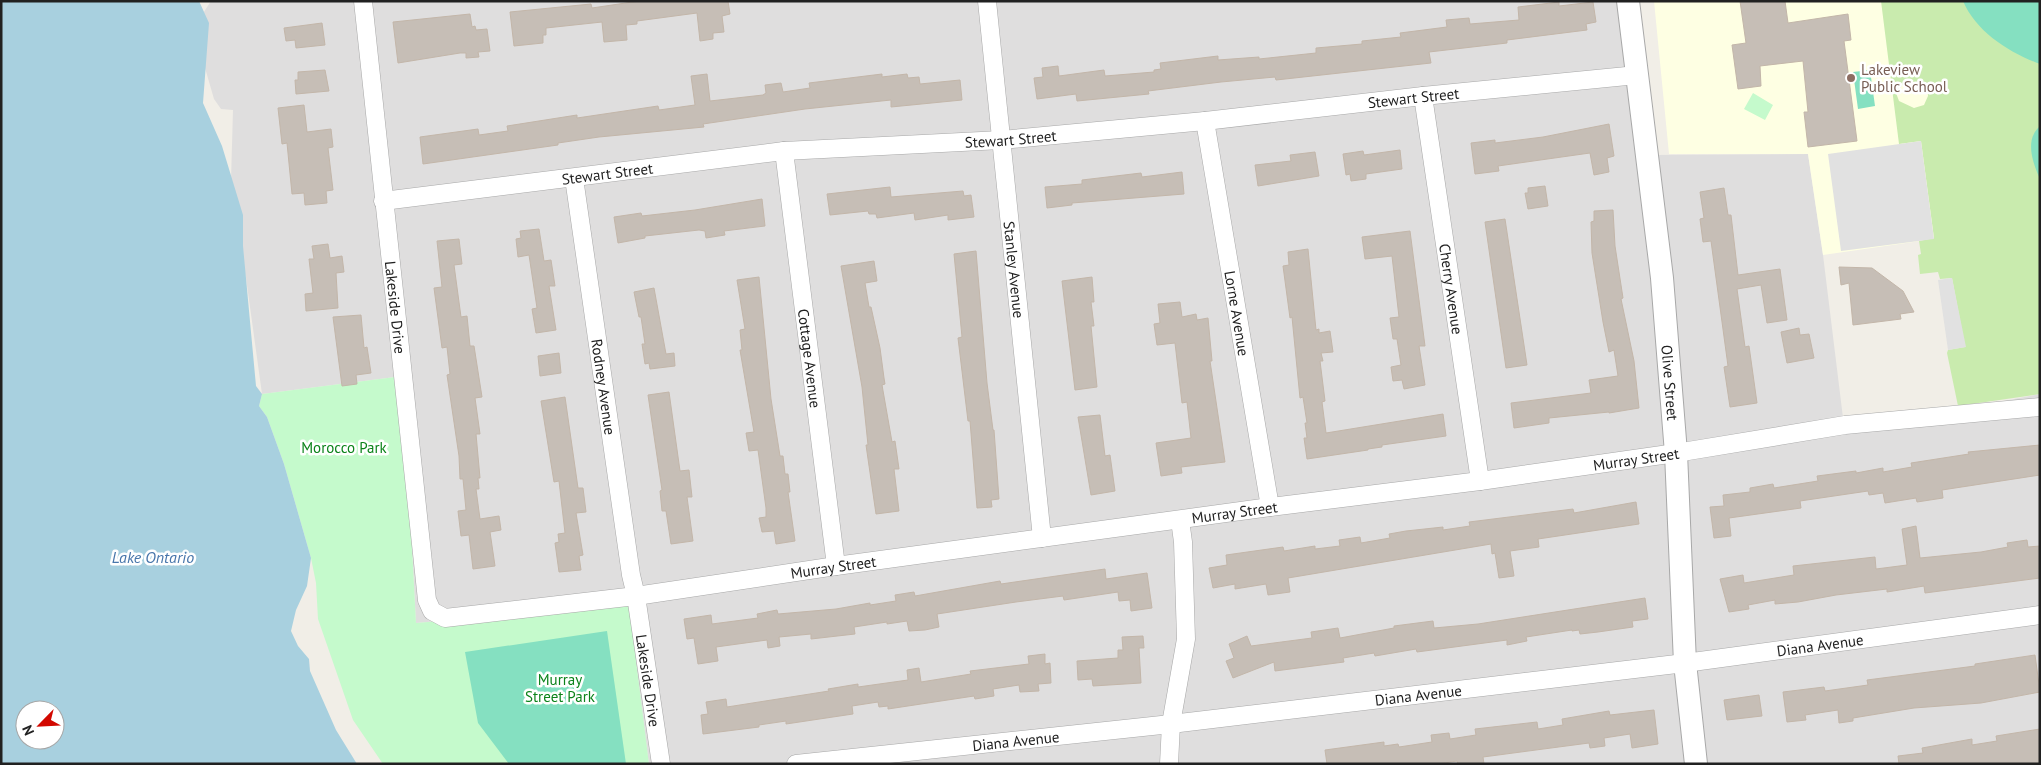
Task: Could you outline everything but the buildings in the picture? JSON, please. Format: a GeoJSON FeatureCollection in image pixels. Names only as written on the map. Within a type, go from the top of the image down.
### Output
{"type":"FeatureCollection","features":[{"type":"Feature","properties":{"kind":"street","name":"Lakeside Drive"},"geometry":{"type":"LineString","coordinates":[[363,1],[427,600],[432,611]]}},
{"type":"Feature","properties":{"kind":"street","name":"Stanley Avenue"},"geometry":{"type":"LineString","coordinates":[[987,1],[1042,538]]}},
{"type":"Feature","properties":{"kind":"street","name":"Olive Street"},"geometry":{"type":"LineString","coordinates":[[1628,1],[1662,278],[1676,453],[1685,663],[1696,764]]}},
{"type":"Feature","properties":{"kind":"street","name":"Stewart Street"},"geometry":{"type":"LineString","coordinates":[[383,202],[784,151],[1001,140],[1204,121],[1423,96],[1638,75]]}},
{"type":"Feature","properties":{"kind":"street","name":"Cherry Avenue"},"geometry":{"type":"LineString","coordinates":[[1423,96],[1480,481]]}},
{"type":"Feature","properties":{"kind":"street","name":"Lorne Avenue"},"geometry":{"type":"LineString","coordinates":[[1204,121],[1270,507]]}},
{"type":"Feature","properties":{"kind":"street","name":"Cottage Avenue"},"geometry":{"type":"LineString","coordinates":[[784,151],[836,566]]}},
{"type":"Feature","properties":{"kind":"street","name":"Rodney Avenue"},"geometry":{"type":"LineString","coordinates":[[574,178],[631,575],[636,596]]}},
{"type":"Feature","properties":{"kind":"street","name":"Murray Street"},"geometry":{"type":"LineString","coordinates":[[432,611],[445,618],[636,596],[836,566],[1270,507],[1480,481],[1676,453],[1845,425],[2040,407]]}},
{"type":"Feature","properties":{"kind":"street"},"geometry":{"type":"LineString","coordinates":[[1169,764],[1171,724],[1186,639],[1183,542],[1180,520]]}},
{"type":"Feature","properties":{"kind":"street","name":"Lakeside Drive"},"geometry":{"type":"LineString","coordinates":[[636,596],[661,764]]}},
{"type":"Feature","properties":{"kind":"street","name":"Diana Avenue"},"geometry":{"type":"LineString","coordinates":[[796,764],[855,760],[1685,663],[2040,616]]}},
{"type":"Feature","properties":{"kind":"shaded area"},"geometry":{"type":"Polygon","coordinates":[[[211,1],[1623,1],[1646,155],[1808,154],[1823,255],[1844,426],[1897,421],[2040,394],[2040,764],[649,764],[628,605],[416,623],[403,376],[262,394],[246,278],[230,215],[233,110],[221,109],[214,99],[201,54],[200,18],[211,1]]]}},
{"type":"Feature","properties":{"kind":"shaded area","name":"Lakeview Public School"},"geometry":{"type":"Polygon","coordinates":[[[1654,1],[2040,1],[1934,239],[1823,255],[1808,154],[1669,154],[1654,1]]]}},
{"type":"Feature","properties":{"kind":"shaded area"},"geometry":{"type":"Polygon","coordinates":[[[1921,141],[1934,239],[1841,251],[1828,154],[1921,141]]]}},
{"type":"Feature","properties":{"kind":"shaded area"},"geometry":{"type":"Polygon","coordinates":[[[1952,278],[1966,347],[1948,350],[1938,280],[1952,278]]]}},
{"type":"Feature","properties":{"kind":"green space"},"geometry":{"type":"Polygon","coordinates":[[[1881,1],[2040,1],[2040,394],[1958,406],[1947,353],[1948,350],[1965,347],[1952,278],[1940,279],[1938,272],[1920,274],[1918,255],[1921,254],[1919,241],[1934,238],[1921,141],[1899,144],[1881,1]],[[1922,82],[1904,83],[1896,93],[1899,101],[1914,108],[1924,105],[1928,96],[1927,84],[1922,82]]]}},
{"type":"Feature","properties":{"kind":"green space"},"geometry":{"type":"Polygon","coordinates":[[[1963,1],[2040,1],[2040,64],[2017,54],[1985,32],[1976,22],[1963,1]]]}},
{"type":"Feature","properties":{"kind":"green space"},"geometry":{"type":"Polygon","coordinates":[[[1870,70],[1875,106],[1858,109],[1853,72],[1870,70]]]}},
{"type":"Feature","properties":{"kind":"green space"},"geometry":{"type":"Polygon","coordinates":[[[1753,93],[1773,105],[1765,120],[1744,109],[1753,93]]]}},
{"type":"Feature","properties":{"kind":"green space"},"geometry":{"type":"Polygon","coordinates":[[[2040,126],[2040,179],[2031,152],[2031,145],[2032,138],[2040,126]]]}},
{"type":"Feature","properties":{"kind":"green space","name":"Murray Street Park"},"geometry":{"type":"Polygon","coordinates":[[[403,376],[416,623],[629,605],[649,764],[383,764],[353,720],[318,619],[316,583],[311,558],[284,464],[267,417],[259,406],[262,394],[403,376]]]}},
{"type":"Feature","properties":{"kind":"green space"},"geometry":{"type":"Polygon","coordinates":[[[607,631],[626,764],[509,764],[478,723],[465,652],[607,631]]]}},
{"type":"Feature","properties":{"kind":"water","name":"Lake Ontario"},"geometry":{"type":"Polygon","coordinates":[[[1,1],[199,1],[209,23],[203,103],[222,146],[243,215],[243,246],[256,386],[262,394],[259,406],[267,417],[284,464],[311,558],[307,586],[296,610],[291,631],[298,646],[309,659],[310,671],[336,730],[357,764],[1,764],[1,1]]]}},
{"type":"Feature","properties":{"kind":"place","name":"Lakeview Public School"},"geometry":{"type":"Point","coordinates":[1851,78]}},
{"type":"Feature","properties":{"kind":"park label","name":"Morocco Park"},"geometry":{"type":"Point","coordinates":[344,447]}}]}
